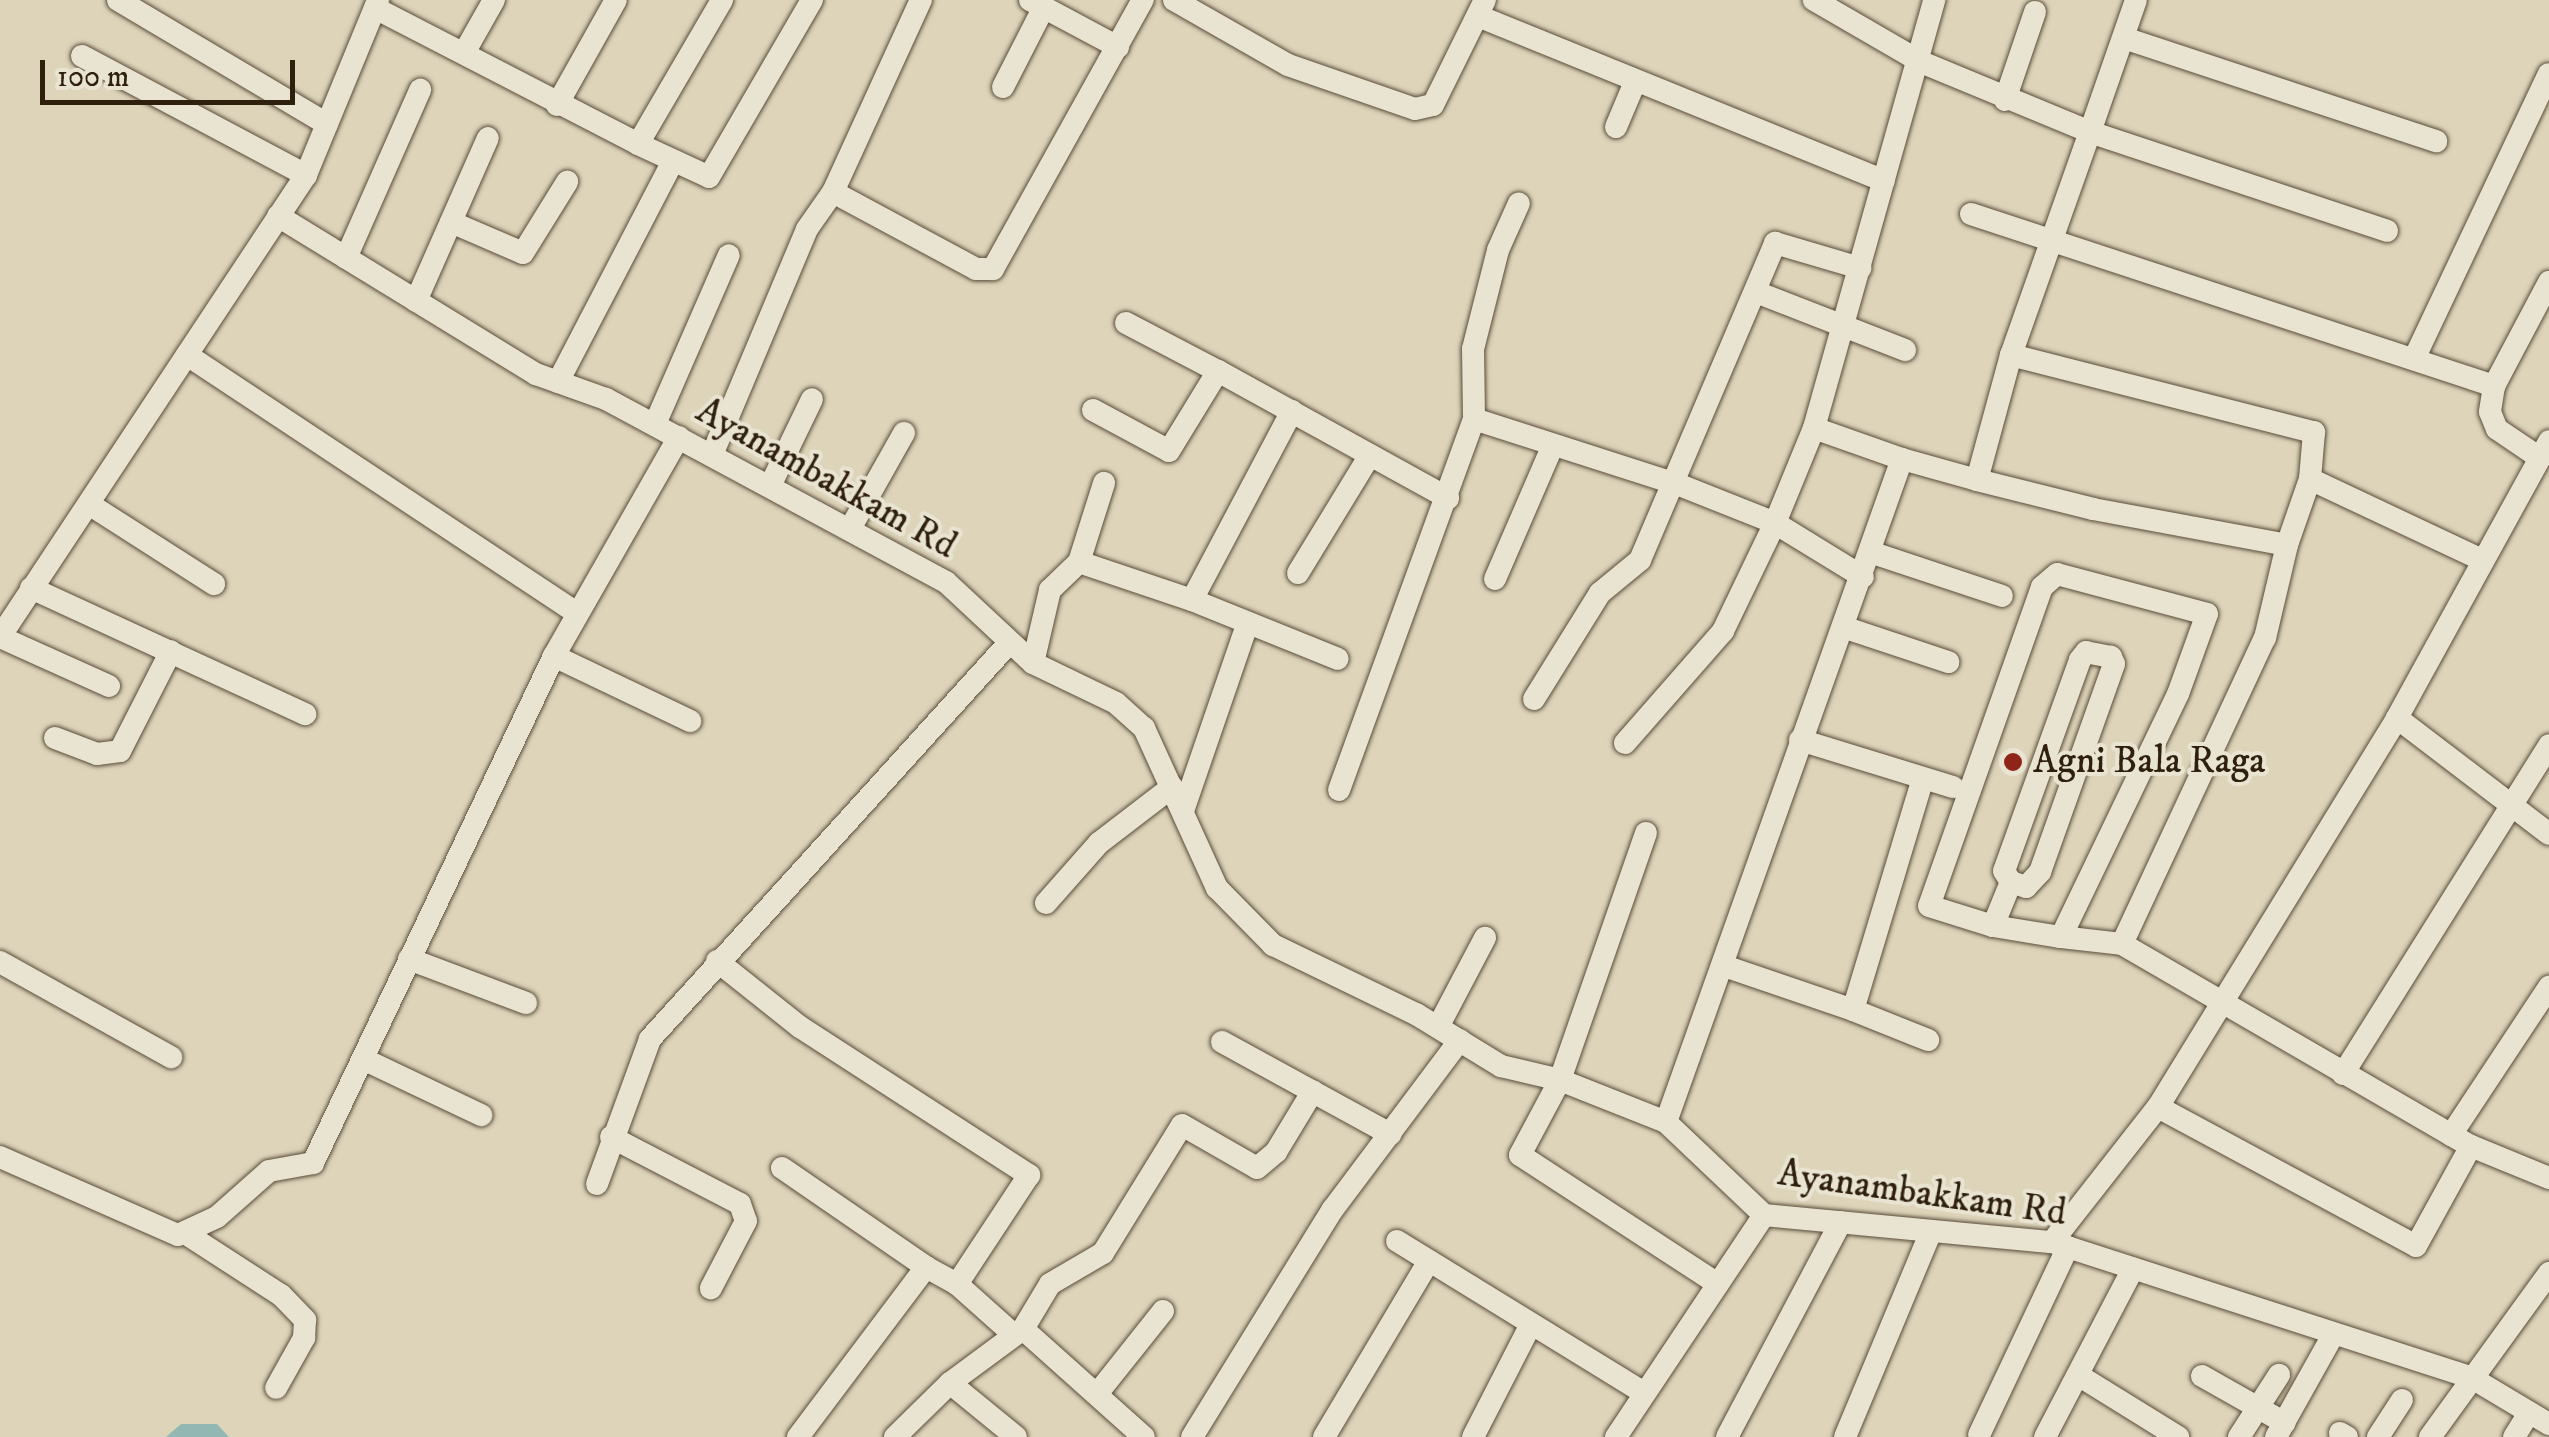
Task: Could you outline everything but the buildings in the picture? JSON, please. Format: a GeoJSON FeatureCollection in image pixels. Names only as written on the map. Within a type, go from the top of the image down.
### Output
{"type":"FeatureCollection","features":[{"type":"Feature","properties":{"kind":"street"},"geometry":{"type":"LineString","coordinates":[[118,0],[327,124]]}},
{"type":"Feature","properties":{"kind":"street"},"geometry":{"type":"LineString","coordinates":[[464,53],[494,0]]}},
{"type":"Feature","properties":{"kind":"street"},"geometry":{"type":"LineString","coordinates":[[558,105],[616,0]]}},
{"type":"Feature","properties":{"kind":"street"},"geometry":{"type":"LineString","coordinates":[[638,144],[722,0]]}},
{"type":"Feature","properties":{"kind":"street"},"geometry":{"type":"LineString","coordinates":[[109,686],[0,637],[92,506],[306,175],[377,4],[558,105],[710,176],[812,0]]}},
{"type":"Feature","properties":{"kind":"street"},"geometry":{"type":"LineString","coordinates":[[712,455],[807,230],[833,192],[921,0]]}},
{"type":"Feature","properties":{"kind":"street"},"geometry":{"type":"LineString","coordinates":[[833,192],[976,268],[993,269],[1143,0]]}},
{"type":"Feature","properties":{"kind":"street"},"geometry":{"type":"LineString","coordinates":[[1174,0],[1288,66],[1415,109],[1433,105],[1482,8],[1635,82],[1884,182]]}},
{"type":"Feature","properties":{"kind":"street"},"geometry":{"type":"LineString","coordinates":[[1814,0],[1921,62],[2005,100],[2387,231]]}},
{"type":"Feature","properties":{"kind":"street"},"geometry":{"type":"LineString","coordinates":[[1624,743],[1723,631],[1775,523],[1814,428],[1921,62],[1934,0]]}},
{"type":"Feature","properties":{"kind":"street"},"geometry":{"type":"LineString","coordinates":[[1977,480],[2011,355],[2136,0]]}},
{"type":"Feature","properties":{"kind":"street"},"geometry":{"type":"LineString","coordinates":[[1003,87],[1037,4],[1118,47]]}},
{"type":"Feature","properties":{"kind":"street"},"geometry":{"type":"LineString","coordinates":[[2005,100],[2035,12]]}},
{"type":"Feature","properties":{"kind":"street"},"geometry":{"type":"LineString","coordinates":[[2124,38],[2436,141]]}},
{"type":"Feature","properties":{"kind":"street"},"geometry":{"type":"LineString","coordinates":[[82,56],[306,175]]}},
{"type":"Feature","properties":{"kind":"street"},"geometry":{"type":"LineString","coordinates":[[2414,359],[2549,74]]}},
{"type":"Feature","properties":{"kind":"street"},"geometry":{"type":"LineString","coordinates":[[1616,127],[1635,82]]}},
{"type":"Feature","properties":{"kind":"street"},"geometry":{"type":"LineString","coordinates":[[346,258],[420,90]]}},
{"type":"Feature","properties":{"kind":"street"},"geometry":{"type":"LineString","coordinates":[[416,301],[488,138]]}},
{"type":"Feature","properties":{"kind":"street"},"geometry":{"type":"LineString","coordinates":[[558,382],[673,162]]}},
{"type":"Feature","properties":{"kind":"street"},"geometry":{"type":"LineString","coordinates":[[451,222],[523,253],[567,182]]}},
{"type":"Feature","properties":{"kind":"street"},"geometry":{"type":"LineString","coordinates":[[1339,790],[1380,665],[1448,498],[1474,419],[1473,350],[1498,250],[1519,204]]}},
{"type":"Feature","properties":{"kind":"street"},"geometry":{"type":"LineString","coordinates":[[1972,214],[2494,386]]}},
{"type":"Feature","properties":{"kind":"street","name":"Ayanambakkam Rd"},"geometry":{"type":"LineString","coordinates":[[278,216],[558,382],[654,424],[771,484],[946,582],[1033,663],[1116,703],[1144,728],[1184,808],[1216,888],[1273,945],[1438,1027],[1501,1066],[1560,1080],[1666,1122],[1764,1215],[2060,1244],[2472,1378],[2539,1419]]}},
{"type":"Feature","properties":{"kind":"street"},"geometry":{"type":"LineString","coordinates":[[1534,699],[1600,594],[1640,560],[1677,484],[1775,242],[1860,268]]}},
{"type":"Feature","properties":{"kind":"street"},"geometry":{"type":"LineString","coordinates":[[654,424],[729,255]]}},
{"type":"Feature","properties":{"kind":"street"},"geometry":{"type":"LineString","coordinates":[[1979,1435],[2060,1244],[2158,1107],[2218,1002],[2397,718],[2544,449],[2497,429],[2490,412],[2494,386],[2549,282]]}},
{"type":"Feature","properties":{"kind":"street"},"geometry":{"type":"LineString","coordinates":[[1756,292],[1905,350]]}},
{"type":"Feature","properties":{"kind":"street"},"geometry":{"type":"LineString","coordinates":[[1126,323],[1448,498]]}},
{"type":"Feature","properties":{"kind":"street"},"geometry":{"type":"LineString","coordinates":[[187,354],[577,614]]}},
{"type":"Feature","properties":{"kind":"street"},"geometry":{"type":"LineString","coordinates":[[2011,355],[2314,432],[2310,479],[2287,545],[2265,638],[2122,944]]}},
{"type":"Feature","properties":{"kind":"street"},"geometry":{"type":"LineString","coordinates":[[1093,410],[1169,451],[1218,370]]}},
{"type":"Feature","properties":{"kind":"street"},"geometry":{"type":"LineString","coordinates":[[771,484],[812,399]]}},
{"type":"Feature","properties":{"kind":"street"},"geometry":{"type":"LineString","coordinates":[[1192,600],[1292,411]]}},
{"type":"Feature","properties":{"kind":"street"},"geometry":{"type":"LineString","coordinates":[[1474,419],[1552,448],[1677,484],[1775,523],[1863,577]]}},
{"type":"Feature","properties":{"kind":"street"},"geometry":{"type":"LineString","coordinates":[[1814,428],[1902,459],[2093,510],[2287,545]]}},
{"type":"Feature","properties":{"kind":"street"},"geometry":{"type":"LineString","coordinates":[[852,528],[904,433]]}},
{"type":"Feature","properties":{"kind":"street"},"geometry":{"type":"LineString","coordinates":[[184,1233],[217,1217],[269,1172],[313,1163],[554,656],[679,437]]}},
{"type":"Feature","properties":{"kind":"street"},"geometry":{"type":"LineString","coordinates":[[1496,579],[1552,448]]}},
{"type":"Feature","properties":{"kind":"street"},"geometry":{"type":"LineString","coordinates":[[1298,573],[1370,455]]}},
{"type":"Feature","properties":{"kind":"street"},"geometry":{"type":"LineString","coordinates":[[1666,1122],[1724,966],[1800,740],[1846,628],[1902,459]]}},
{"type":"Feature","properties":{"kind":"street"},"geometry":{"type":"LineString","coordinates":[[2310,479],[2482,560]]}},
{"type":"Feature","properties":{"kind":"street"},"geometry":{"type":"LineString","coordinates":[[1033,663],[1050,590],[1079,562],[1104,483]]}},
{"type":"Feature","properties":{"kind":"street"},"geometry":{"type":"LineString","coordinates":[[92,506],[214,584]]}},
{"type":"Feature","properties":{"kind":"street"},"geometry":{"type":"LineString","coordinates":[[1870,552],[2002,596]]}},
{"type":"Feature","properties":{"kind":"street"},"geometry":{"type":"LineString","coordinates":[[1079,562],[1192,600],[1338,660]]}},
{"type":"Feature","properties":{"kind":"street"},"geometry":{"type":"LineString","coordinates":[[2061,938],[2178,694],[2207,614],[2057,574],[2042,588],[1930,906],[1993,926],[2061,938],[2122,944],[2461,1140],[2549,1178]]}},
{"type":"Feature","properties":{"kind":"street"},"geometry":{"type":"LineString","coordinates":[[31,588],[305,714]]}},
{"type":"Feature","properties":{"kind":"street"},"geometry":{"type":"LineString","coordinates":[[1184,808],[1246,625]]}},
{"type":"Feature","properties":{"kind":"street"},"geometry":{"type":"LineString","coordinates":[[1846,628],[1948,662]]}},
{"type":"Feature","properties":{"kind":"street"},"geometry":{"type":"LineString","coordinates":[[597,1184],[650,1039],[1010,642]]}},
{"type":"Feature","properties":{"kind":"street"},"geometry":{"type":"LineString","coordinates":[[54,738],[98,754],[120,751],[171,651]]}},
{"type":"Feature","properties":{"kind":"street"},"geometry":{"type":"LineString","coordinates":[[2086,652],[2111,657],[2114,664],[2040,872],[2026,887],[2011,882],[2004,871],[2080,660],[2086,652]]}},
{"type":"Feature","properties":{"kind":"street"},"geometry":{"type":"LineString","coordinates":[[554,656],[690,721]]}},
{"type":"Feature","properties":{"kind":"street"},"geometry":{"type":"LineString","coordinates":[[2397,718],[2549,834]]}},
{"type":"Feature","properties":{"kind":"street"},"geometry":{"type":"LineString","coordinates":[[1800,740],[1953,787]]}},
{"type":"Feature","properties":{"kind":"street"},"geometry":{"type":"LineString","coordinates":[[2344,1074],[2549,745]]}},
{"type":"Feature","properties":{"kind":"street"},"geometry":{"type":"LineString","coordinates":[[1854,1010],[1924,778]]}},
{"type":"Feature","properties":{"kind":"street"},"geometry":{"type":"LineString","coordinates":[[1046,902],[1099,843],[1172,786]]}},
{"type":"Feature","properties":{"kind":"street"},"geometry":{"type":"LineString","coordinates":[[1646,833],[1560,1080],[1521,1146],[1525,1164],[1718,1284]]}},
{"type":"Feature","properties":{"kind":"street"},"geometry":{"type":"LineString","coordinates":[[1993,926],[2011,882]]}},
{"type":"Feature","properties":{"kind":"street"},"geometry":{"type":"LineString","coordinates":[[1438,1027],[1485,938]]}},
{"type":"Feature","properties":{"kind":"street"},"geometry":{"type":"LineString","coordinates":[[410,959],[526,1003]]}},
{"type":"Feature","properties":{"kind":"street"},"geometry":{"type":"LineString","coordinates":[[717,961],[800,1027],[1028,1174],[957,1284]]}},
{"type":"Feature","properties":{"kind":"street"},"geometry":{"type":"LineString","coordinates":[[0,962],[171,1057]]}},
{"type":"Feature","properties":{"kind":"street"},"geometry":{"type":"LineString","coordinates":[[1724,966],[1928,1040]]}},
{"type":"Feature","properties":{"kind":"street"},"geometry":{"type":"LineString","coordinates":[[2158,1107],[2416,1246],[2461,1140],[2549,987]]}},
{"type":"Feature","properties":{"kind":"street"},"geometry":{"type":"LineString","coordinates":[[1192,1437],[1333,1210],[1460,1040]]}},
{"type":"Feature","properties":{"kind":"street"},"geometry":{"type":"LineString","coordinates":[[1222,1042],[1390,1134]]}},
{"type":"Feature","properties":{"kind":"street"},"geometry":{"type":"LineString","coordinates":[[363,1059],[481,1115]]}},
{"type":"Feature","properties":{"kind":"street"},"geometry":{"type":"LineString","coordinates":[[895,1437],[950,1383],[1019,1332],[1050,1284],[1103,1253],[1182,1125],[1256,1168],[1276,1152],[1313,1092]]}},
{"type":"Feature","properties":{"kind":"street"},"geometry":{"type":"LineString","coordinates":[[611,1138],[744,1210],[746,1221],[711,1288]]}},
{"type":"Feature","properties":{"kind":"street"},"geometry":{"type":"LineString","coordinates":[[0,1157],[151,1228],[184,1233],[282,1295],[305,1320],[304,1338],[276,1388]]}},
{"type":"Feature","properties":{"kind":"street"},"geometry":{"type":"LineString","coordinates":[[782,1168],[926,1268],[957,1284],[1144,1437]]}},
{"type":"Feature","properties":{"kind":"street"},"geometry":{"type":"LineString","coordinates":[[1616,1437],[1764,1215]]}},
{"type":"Feature","properties":{"kind":"street"},"geometry":{"type":"LineString","coordinates":[[1728,1437],[1840,1222]]}},
{"type":"Feature","properties":{"kind":"street"},"geometry":{"type":"LineString","coordinates":[[1845,1437],[1931,1231]]}},
{"type":"Feature","properties":{"kind":"street"},"geometry":{"type":"LineString","coordinates":[[1397,1241],[1644,1393]]}},
{"type":"Feature","properties":{"kind":"street"},"geometry":{"type":"LineString","coordinates":[[1324,1437],[1429,1261]]}},
{"type":"Feature","properties":{"kind":"street"},"geometry":{"type":"LineString","coordinates":[[798,1437],[926,1268]]}},
{"type":"Feature","properties":{"kind":"street"},"geometry":{"type":"LineString","coordinates":[[2046,1437],[2133,1269]]}},
{"type":"Feature","properties":{"kind":"street"},"geometry":{"type":"LineString","coordinates":[[2430,1437],[2549,1273]]}},
{"type":"Feature","properties":{"kind":"street"},"geometry":{"type":"LineString","coordinates":[[1096,1394],[1163,1311]]}},
{"type":"Feature","properties":{"kind":"street"},"geometry":{"type":"LineString","coordinates":[[1473,1437],[1531,1324]]}},
{"type":"Feature","properties":{"kind":"street"},"geometry":{"type":"LineString","coordinates":[[2202,1376],[2259,1409],[2280,1430],[2333,1335]]}},
{"type":"Feature","properties":{"kind":"street"},"geometry":{"type":"LineString","coordinates":[[2078,1375],[2178,1437]]}},
{"type":"Feature","properties":{"kind":"street"},"geometry":{"type":"LineString","coordinates":[[2239,1437],[2280,1375]]}},
{"type":"Feature","properties":{"kind":"street"},"geometry":{"type":"LineString","coordinates":[[950,1383],[1016,1437]]}},
{"type":"Feature","properties":{"kind":"street"},"geometry":{"type":"LineString","coordinates":[[2378,1437],[2402,1400]]}},
{"type":"Feature","properties":{"kind":"street"},"geometry":{"type":"LineString","coordinates":[[2514,1437],[2539,1419]]}},
{"type":"Feature","properties":{"kind":"water"},"geometry":{"type":"Polygon","coordinates":[[[181,1424],[217,1424],[229,1437],[166,1437],[181,1424]]]}},
{"type":"Feature","properties":{"kind":"place","name":"Agni Bala Raga"},"geometry":{"type":"Point","coordinates":[2013,762]}}]}
